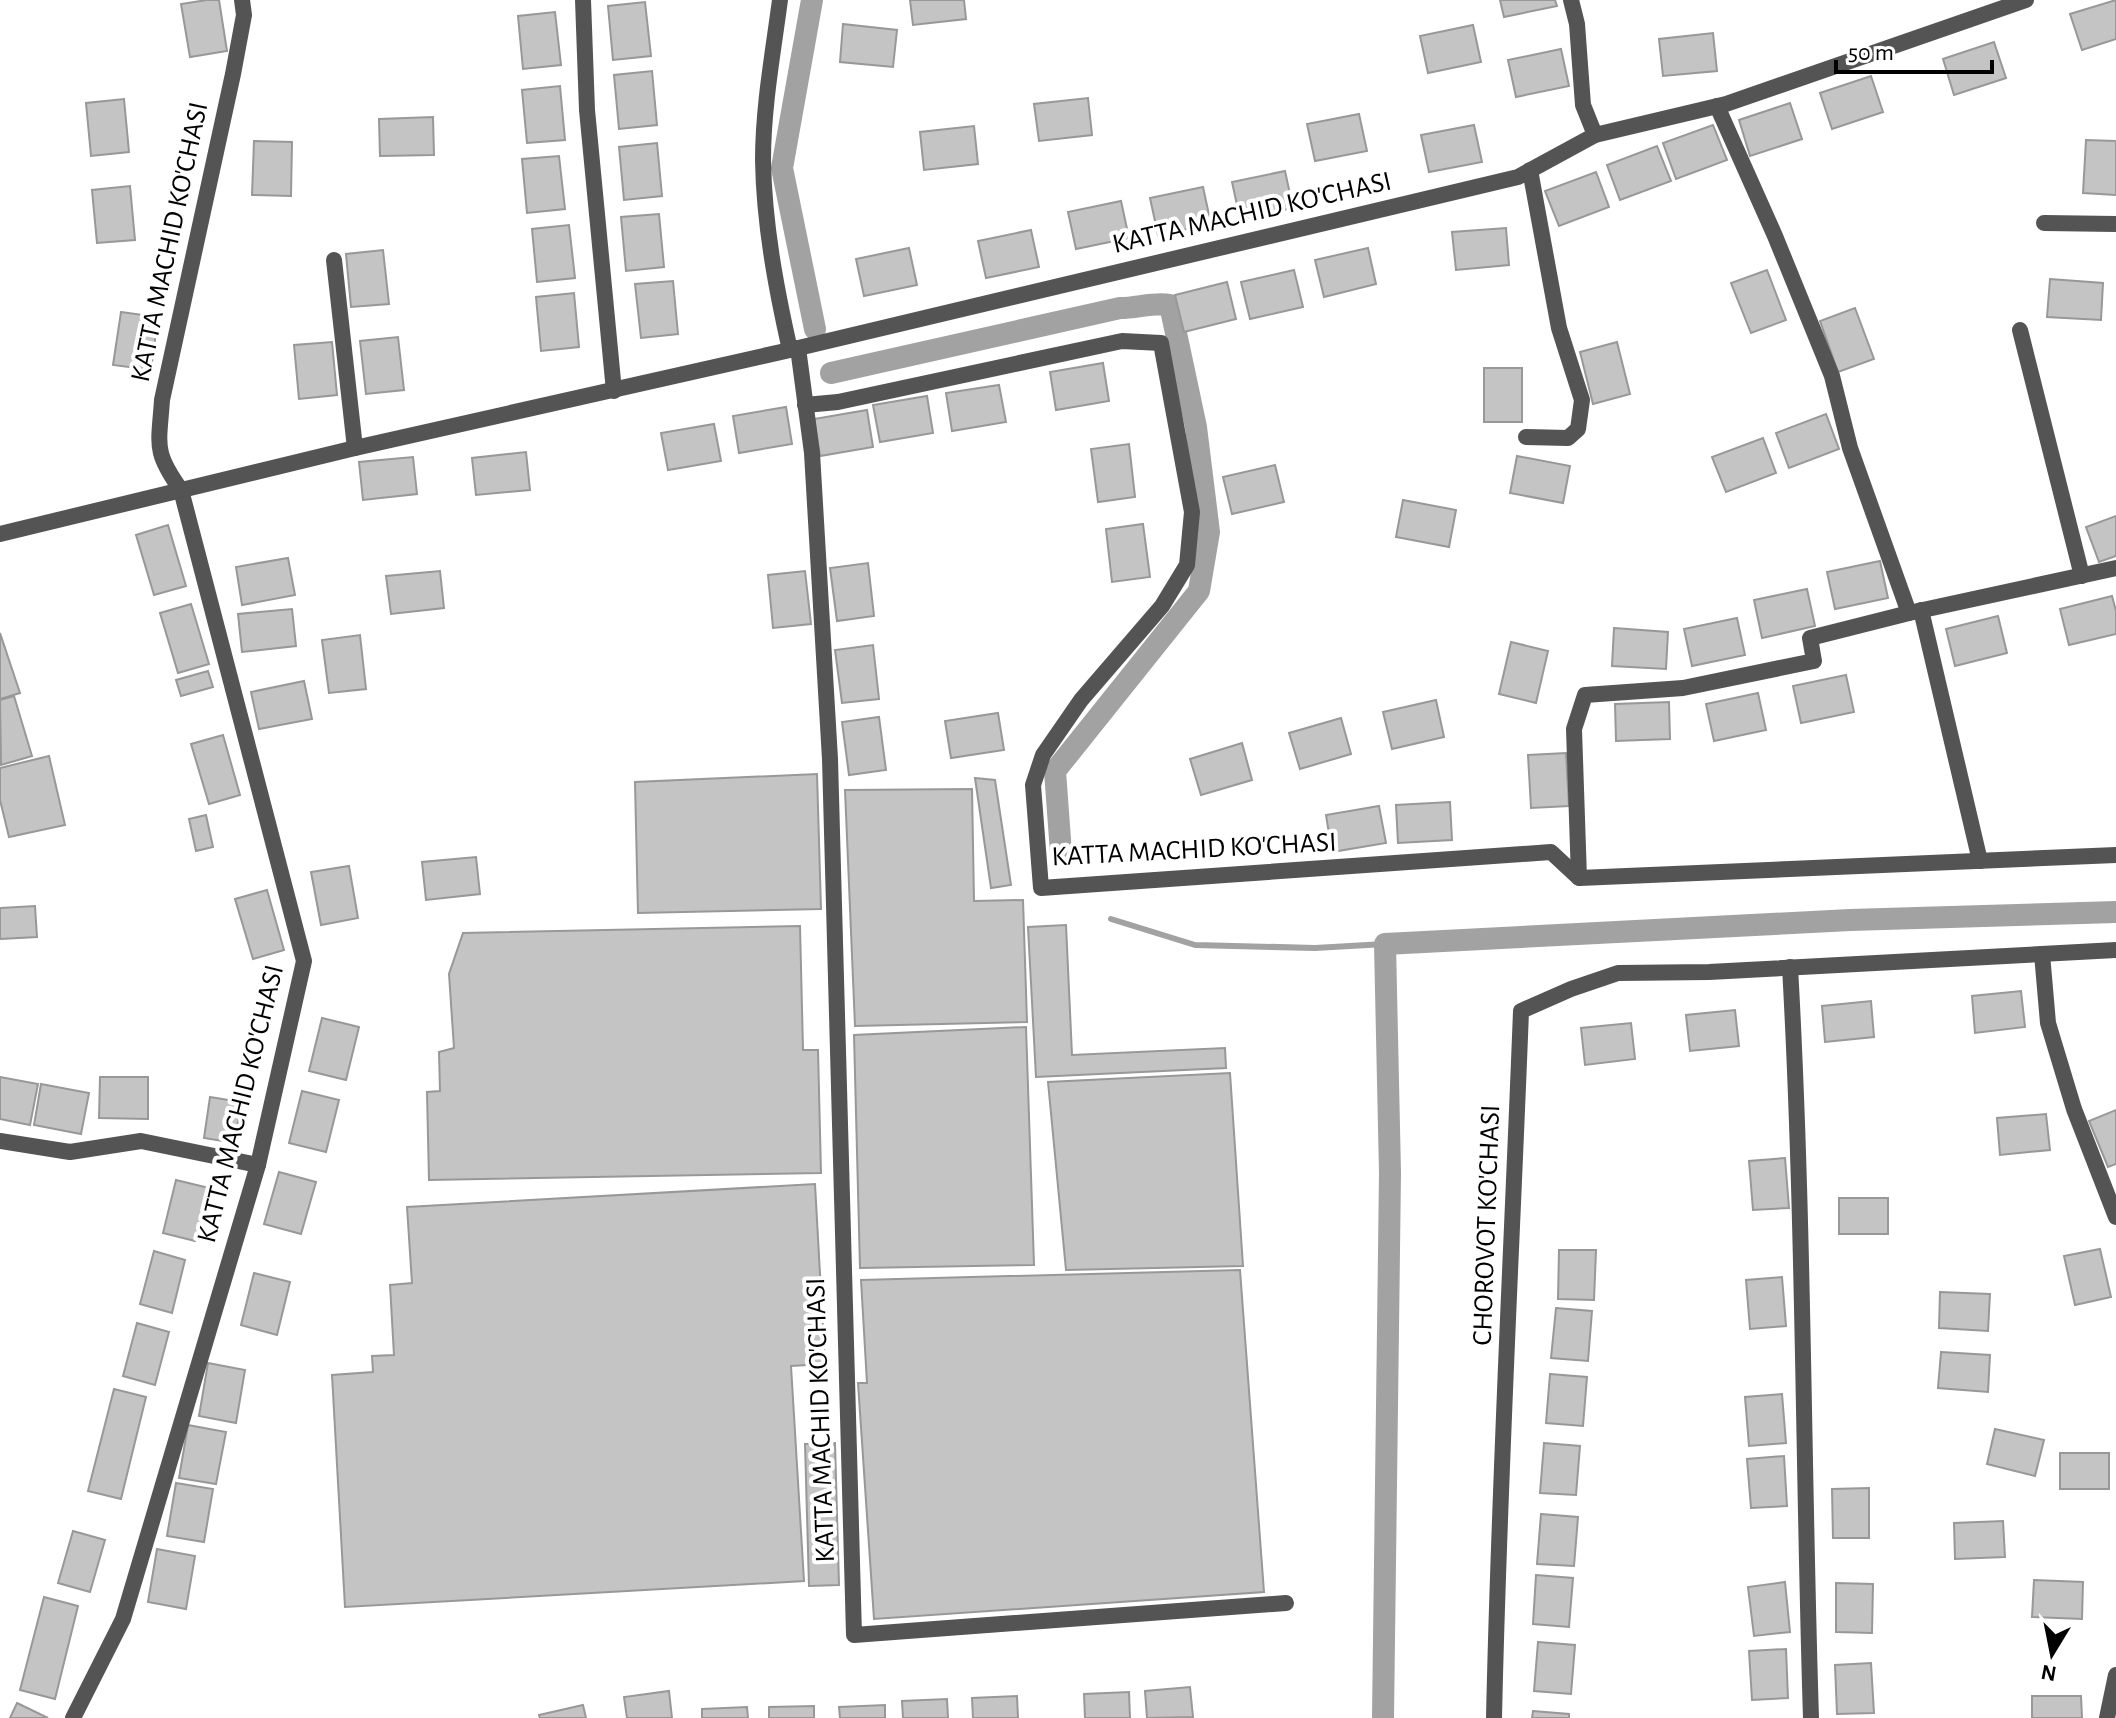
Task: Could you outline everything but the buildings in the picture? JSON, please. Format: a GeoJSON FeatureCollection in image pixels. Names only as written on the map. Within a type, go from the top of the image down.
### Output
{"type":"FeatureCollection","features":[{"type":"Feature","properties":{"kind":"street","name":"KATTA MACHID KO'CHASI"},"geometry":{"type":"LineString","coordinates":[[73,1718],[123,1619],[258,1165],[304,961],[181,490],[165,468],[159,451],[162,400],[236,59],[244,15],[242,0]]}},
{"type":"Feature","properties":{"kind":"street"},"geometry":{"type":"LineString","coordinates":[[583,0],[587,110],[614,391]]}},
{"type":"Feature","properties":{"kind":"street"},"geometry":{"type":"LineString","coordinates":[[780,0],[763,159],[768,229],[794,349]]}},
{"type":"Feature","properties":{"kind":"street"},"geometry":{"type":"LineString","coordinates":[[1571,0],[1577,24],[1583,105],[1595,135]]}},
{"type":"Feature","properties":{"kind":"street","name":"KATTA MACHID KO'CHASI"},"geometry":{"type":"LineString","coordinates":[[0,534],[355,448],[614,391],[1518,177],[1595,135],[1717,106],[2026,0]]}},
{"type":"Feature","properties":{"kind":"street"},"geometry":{"type":"LineString","coordinates":[[1717,106],[1775,236],[1832,376],[1850,448],[1915,612],[1980,861]]}},
{"type":"Feature","properties":{"kind":"street"},"geometry":{"type":"LineString","coordinates":[[1526,437],[1568,438],[1578,429],[1582,400],[1559,328],[1530,170]]}},
{"type":"Feature","properties":{"kind":"street"},"geometry":{"type":"LineString","coordinates":[[2044,223],[2116,224]]}},
{"type":"Feature","properties":{"kind":"street"},"geometry":{"type":"LineString","coordinates":[[334,260],[355,448]]}},
{"type":"Feature","properties":{"kind":"street"},"geometry":{"type":"LineString","coordinates":[[2020,330],[2082,576]]}},
{"type":"Feature","properties":{"kind":"street","name":"KATTA MACHID KO'CHASI"},"geometry":{"type":"LineString","coordinates":[[805,405],[838,402],[1122,341],[1161,343],[1192,512],[1187,565],[1162,606],[1081,700],[1043,755],[1033,785],[1041,888],[1551,852],[1579,878]]}},
{"type":"Feature","properties":{"kind":"street","name":"KATTA MACHID KO'CHASI"},"geometry":{"type":"LineString","coordinates":[[794,349],[812,453],[830,759],[854,1635],[1286,1603]]}},
{"type":"Feature","properties":{"kind":"street"},"geometry":{"type":"LineString","coordinates":[[2116,568],[1810,638],[1814,661],[1683,688],[1585,695],[1574,729],[1579,878],[2116,855]]}},
{"type":"Feature","properties":{"kind":"street","name":"CHOROVOT KO'CHASI"},"geometry":{"type":"LineString","coordinates":[[1494,1718],[1498,1530],[1509,1343],[1521,1011],[1618,973],[2116,950]]}},
{"type":"Feature","properties":{"kind":"street"},"geometry":{"type":"LineString","coordinates":[[2042,954],[2048,1023],[2074,1109],[2116,1217]]}},
{"type":"Feature","properties":{"kind":"street"},"geometry":{"type":"LineString","coordinates":[[1790,967],[1799,1132],[1811,1718]]}},
{"type":"Feature","properties":{"kind":"street"},"geometry":{"type":"LineString","coordinates":[[0,1141],[70,1152],[141,1141],[258,1165]]}},
{"type":"Feature","properties":{"kind":"street"},"geometry":{"type":"LineString","coordinates":[[2107,1718],[2116,1675]]}},
{"type":"Feature","properties":{"kind":"waterway"},"geometry":{"type":"LineString","coordinates":[[812,0],[782,168],[815,329]]}},
{"type":"Feature","properties":{"kind":"waterway"},"geometry":{"type":"LineString","coordinates":[[831,373],[1120,308],[1170,305],[1196,427],[1209,532],[1199,591],[1055,771],[1061,853]]}},
{"type":"Feature","properties":{"kind":"waterway"},"geometry":{"type":"LineString","coordinates":[[1383,1718],[1390,1173],[1385,944],[1850,920],[2116,912]]}},
{"type":"Feature","properties":{"kind":"waterway"},"geometry":{"type":"LineString","coordinates":[[1111,919],[1195,945],[1315,948],[1385,944]]}}]}
